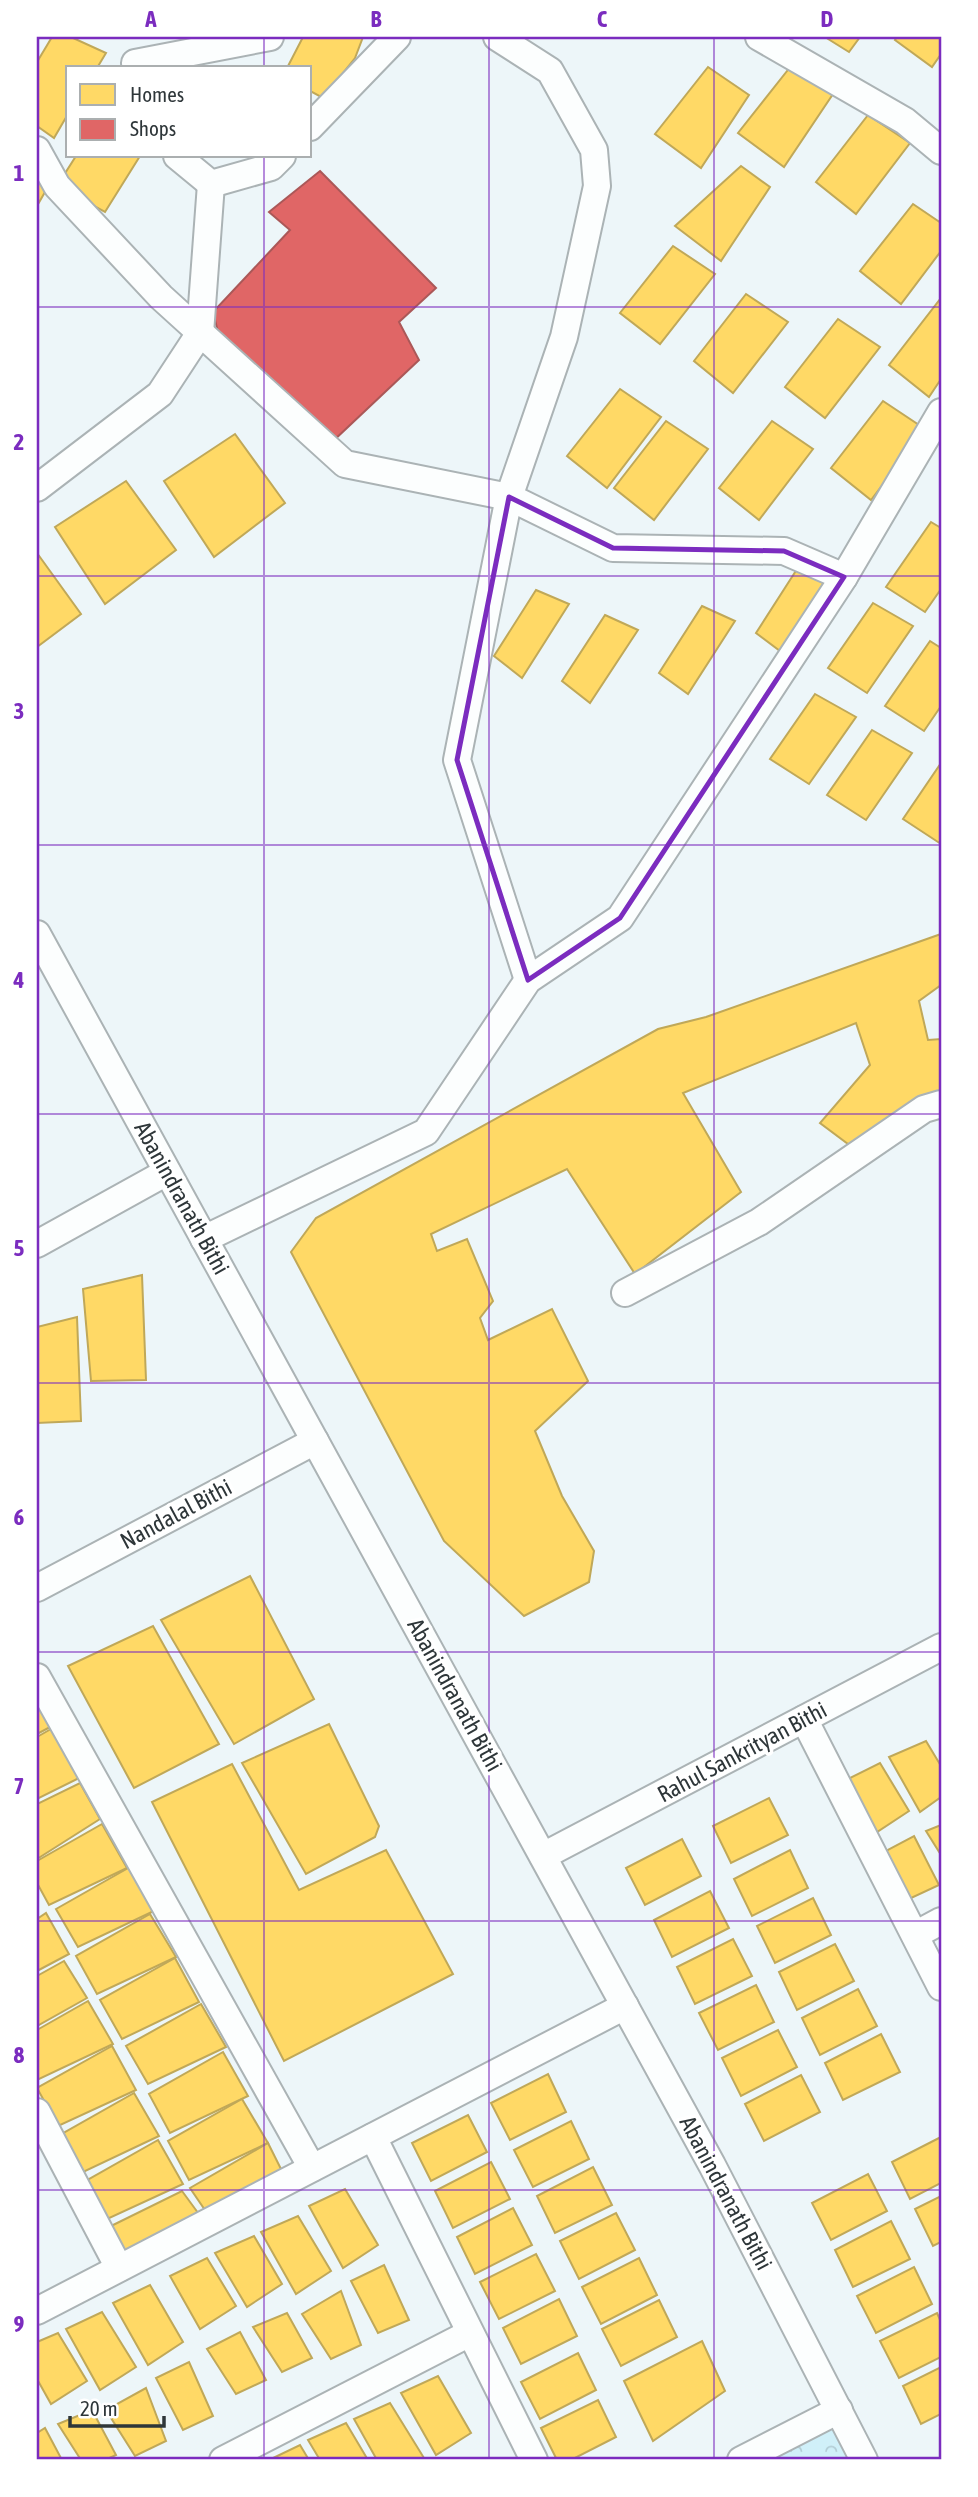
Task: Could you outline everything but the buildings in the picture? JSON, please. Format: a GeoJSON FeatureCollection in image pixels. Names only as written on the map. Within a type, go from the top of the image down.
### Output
{"type":"FeatureCollection","features":[{"type":"Feature","properties":{"kind":"street"},"geometry":{"type":"LineString","coordinates":[[142,37],[136,65],[270,37]]}},
{"type":"Feature","properties":{"kind":"street"},"geometry":{"type":"LineString","coordinates":[[312,125],[397,37]]}},
{"type":"Feature","properties":{"kind":"street"},"geometry":{"type":"LineString","coordinates":[[497,37],[550,71],[594,150],[597,186],[564,337],[509,497],[457,760],[527,980]]}},
{"type":"Feature","properties":{"kind":"street"},"geometry":{"type":"LineString","coordinates":[[759,37],[905,121],[941,151]]}},
{"type":"Feature","properties":{"kind":"street"},"geometry":{"type":"LineString","coordinates":[[37,150],[57,186],[161,297],[345,464],[509,497],[613,548],[784,551],[844,576]]}},
{"type":"Feature","properties":{"kind":"street"},"geometry":{"type":"LineString","coordinates":[[179,158],[211,184]]}},
{"type":"Feature","properties":{"kind":"street"},"geometry":{"type":"LineString","coordinates":[[211,184],[271,167],[280,158]]}},
{"type":"Feature","properties":{"kind":"street"},"geometry":{"type":"LineString","coordinates":[[37,488],[160,394],[200,333],[211,184]]}},
{"type":"Feature","properties":{"kind":"street"},"geometry":{"type":"LineString","coordinates":[[204,1239],[426,1132],[527,980],[620,918],[844,576],[941,412]]}},
{"type":"Feature","properties":{"kind":"street","name":"Abanindranath Bithi"},"geometry":{"type":"LineString","coordinates":[[39,945],[204,1239],[712,2165],[864,2460]]}},
{"type":"Feature","properties":{"kind":"street"},"geometry":{"type":"LineString","coordinates":[[625,1293],[759,1222],[924,1109],[941,1104]]}},
{"type":"Feature","properties":{"kind":"street"},"geometry":{"type":"LineString","coordinates":[[37,1244],[167,1172]]}},
{"type":"Feature","properties":{"kind":"street","name":"Nandalal Bithi"},"geometry":{"type":"LineString","coordinates":[[37,1588],[315,1441]]}},
{"type":"Feature","properties":{"kind":"street","name":"Rahul Sankrityan Bithi"},"geometry":{"type":"LineString","coordinates":[[543,1856],[941,1647]]}},
{"type":"Feature","properties":{"kind":"street"},"geometry":{"type":"LineString","coordinates":[[37,1677],[312,2168]]}},
{"type":"Feature","properties":{"kind":"street"},"geometry":{"type":"LineString","coordinates":[[804,1719],[941,1987]]}},
{"type":"Feature","properties":{"kind":"street"},"geometry":{"type":"LineString","coordinates":[[915,1935],[941,1921]]}},
{"type":"Feature","properties":{"kind":"street"},"geometry":{"type":"LineString","coordinates":[[37,2311],[625,2006]]}},
{"type":"Feature","properties":{"kind":"street"},"geometry":{"type":"LineString","coordinates":[[37,2112],[119,2268]]}},
{"type":"Feature","properties":{"kind":"street"},"geometry":{"type":"LineString","coordinates":[[373,2137],[534,2460]]}},
{"type":"Feature","properties":{"kind":"street"},"geometry":{"type":"LineString","coordinates":[[223,2460],[470,2333]]}},
{"type":"Feature","properties":{"kind":"street"},"geometry":{"type":"LineString","coordinates":[[741,2460],[839,2410]]}},
{"type":"Feature","properties":{"kind":"highlighted area"},"geometry":{"type":"Polygon","coordinates":[[[509,497],[613,548],[784,551],[844,577],[620,918],[528,980],[457,760],[509,497]]]}},
{"type":"Feature","properties":{"kind":"green space"},"geometry":{"type":"Polygon","coordinates":[[[839,2410],[860,2460],[741,2460],[839,2410]]]}}]}
